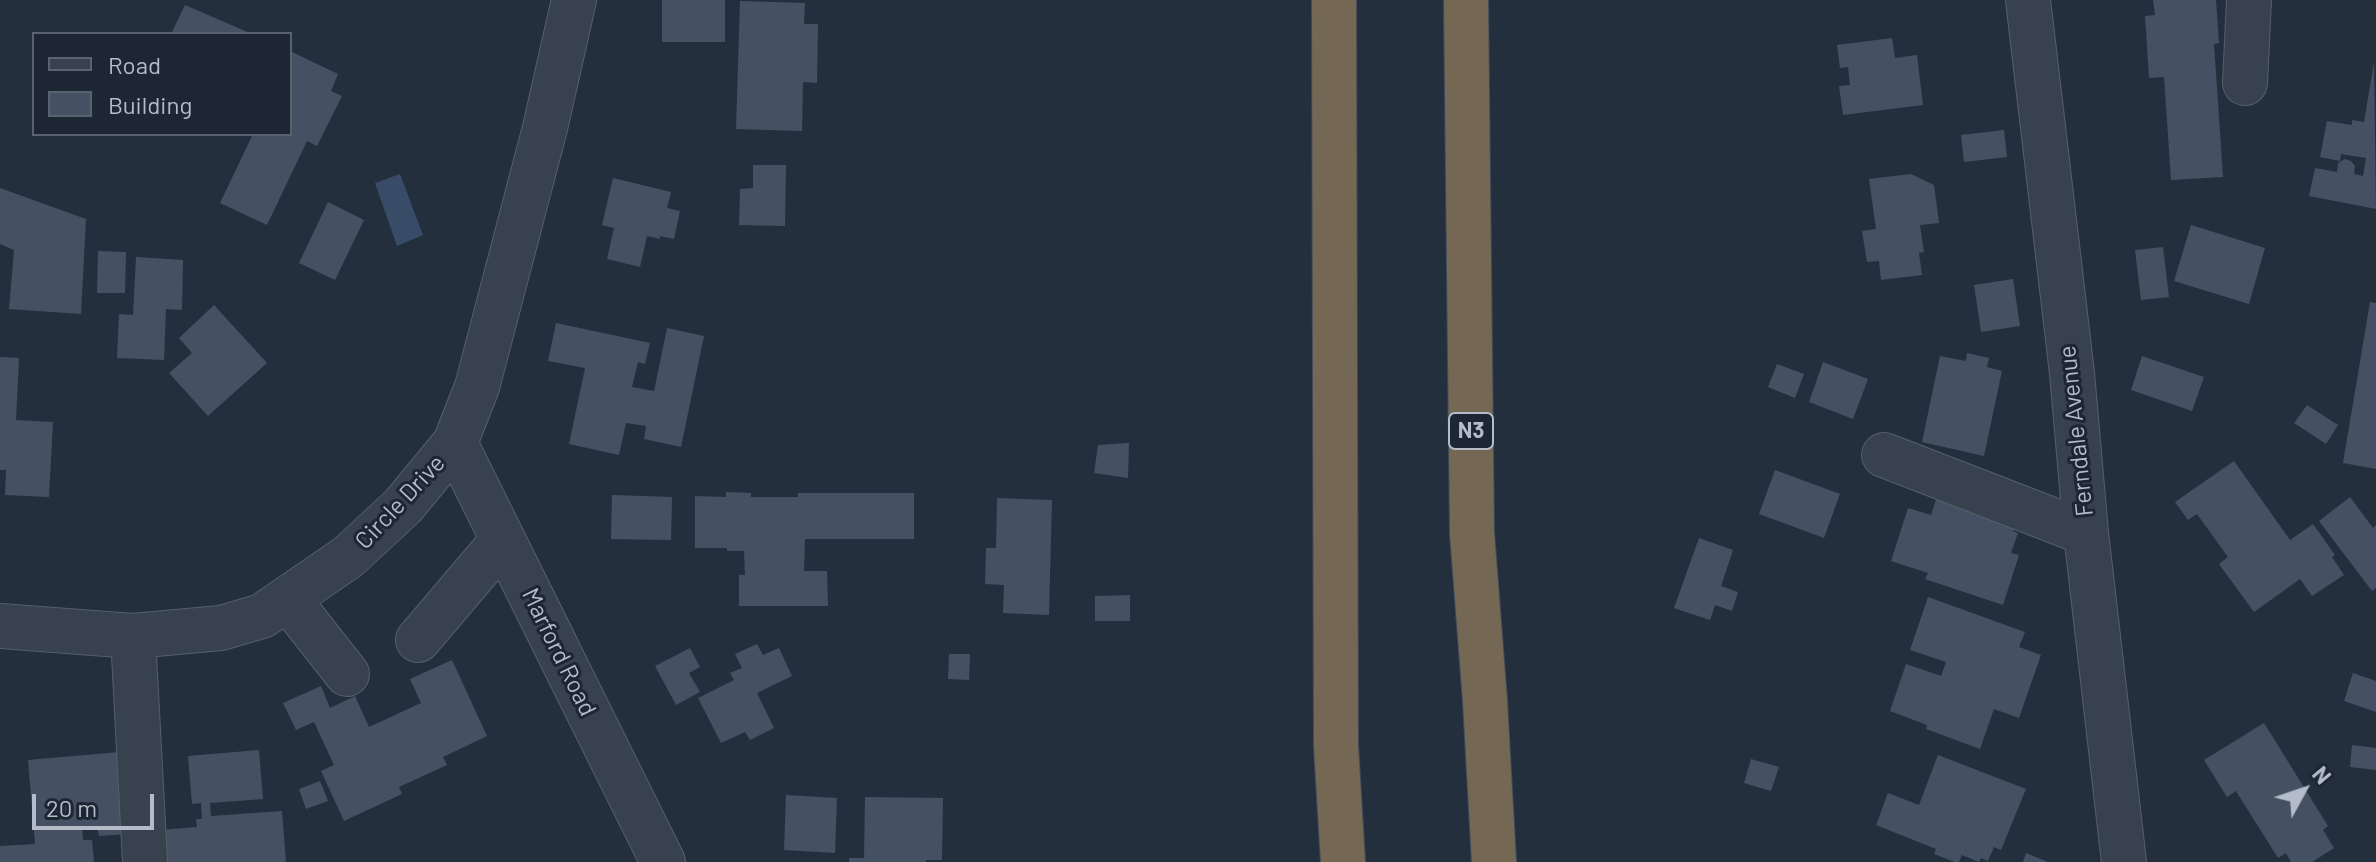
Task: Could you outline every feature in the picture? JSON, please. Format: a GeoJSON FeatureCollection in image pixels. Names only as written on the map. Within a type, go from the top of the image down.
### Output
{"type":"FeatureCollection","features":[{"type":"Feature","properties":{"kind":"highway"},"geometry":{"type":"LineString","coordinates":[[1334,0],[1336,746],[1343,862]]}},
{"type":"Feature","properties":{"kind":"highway","name":"N3"},"geometry":{"type":"LineString","coordinates":[[1466,0],[1472,533],[1494,862]]}},
{"type":"Feature","properties":{"kind":"street","name":"Circle Drive"},"geometry":{"type":"LineString","coordinates":[[0,626],[133,636],[221,628],[262,616],[348,557],[403,506],[455,443],[477,387],[545,128],[574,0]]}},
{"type":"Feature","properties":{"kind":"street","name":"Ferndale Avenue"},"geometry":{"type":"LineString","coordinates":[[2028,0],[2072,373],[2086,533],[2124,862]]}},
{"type":"Feature","properties":{"kind":"street"},"geometry":{"type":"LineString","coordinates":[[2245,83],[2249,0]]}},
{"type":"Feature","properties":{"kind":"street","name":"Marford Road"},"geometry":{"type":"LineString","coordinates":[[455,443],[663,862]]}},
{"type":"Feature","properties":{"kind":"street"},"geometry":{"type":"LineString","coordinates":[[1884,455],[2086,533]]}},
{"type":"Feature","properties":{"kind":"street"},"geometry":{"type":"LineString","coordinates":[[418,640],[503,540]]}},
{"type":"Feature","properties":{"kind":"street"},"geometry":{"type":"LineString","coordinates":[[288,599],[347,674]]}},
{"type":"Feature","properties":{"kind":"street"},"geometry":{"type":"LineString","coordinates":[[133,636],[145,862]]}},
{"type":"Feature","properties":{"kind":"water"},"geometry":{"type":"Polygon","coordinates":[[[400,174],[423,235],[397,246],[375,183],[400,174]]]}},
{"type":"Feature","properties":{"kind":"building"},"geometry":{"type":"Polygon","coordinates":[[[662,0],[725,0],[725,42],[662,42],[662,0]]]}},
{"type":"Feature","properties":{"kind":"building"},"geometry":{"type":"Polygon","coordinates":[[[2153,0],[2216,0],[2219,43],[2214,44],[2223,177],[2171,180],[2164,77],[2149,78],[2145,16],[2155,15],[2153,0]]]}},
{"type":"Feature","properties":{"kind":"building"},"geometry":{"type":"Polygon","coordinates":[[[740,1],[805,3],[804,24],[818,24],[817,83],[803,82],[802,131],[736,129],[740,1]]]}},
{"type":"Feature","properties":{"kind":"building"},"geometry":{"type":"Polygon","coordinates":[[[185,5],[247,32],[172,32],[185,5]]]}},
{"type":"Feature","properties":{"kind":"building"},"geometry":{"type":"Polygon","coordinates":[[[1892,38],[1895,58],[1917,55],[1923,105],[1843,115],[1839,86],[1850,85],[1848,67],[1840,68],[1837,45],[1892,38]]]}},
{"type":"Feature","properties":{"kind":"building"},"geometry":{"type":"Polygon","coordinates":[[[292,52],[338,74],[331,91],[342,96],[317,146],[307,141],[267,225],[220,203],[252,136],[292,136],[292,52]]]}},
{"type":"Feature","properties":{"kind":"building"},"geometry":{"type":"Polygon","coordinates":[[[2374,62],[2376,209],[2309,196],[2315,168],[2337,172],[2338,163],[2345,159],[2355,166],[2354,174],[2363,176],[2366,158],[2341,154],[2340,161],[2320,157],[2327,121],[2352,125],[2352,120],[2364,122],[2374,62]]]}},
{"type":"Feature","properties":{"kind":"building"},"geometry":{"type":"Polygon","coordinates":[[[2004,130],[2007,157],[1964,162],[1961,135],[2004,130]]]}},
{"type":"Feature","properties":{"kind":"building"},"geometry":{"type":"Polygon","coordinates":[[[753,165],[786,165],[785,226],[739,225],[740,189],[753,188],[753,165]]]}},
{"type":"Feature","properties":{"kind":"building"},"geometry":{"type":"Polygon","coordinates":[[[1911,174],[1934,185],[1939,223],[1920,225],[1924,252],[1919,253],[1922,275],[1881,280],[1879,261],[1867,262],[1862,231],[1876,229],[1869,179],[1911,174]]]}},
{"type":"Feature","properties":{"kind":"building"},"geometry":{"type":"Polygon","coordinates":[[[613,178],[671,192],[667,208],[680,211],[674,239],[647,236],[640,267],[607,259],[614,228],[602,225],[613,178]]]}},
{"type":"Feature","properties":{"kind":"building"},"geometry":{"type":"Polygon","coordinates":[[[0,188],[86,219],[81,314],[9,309],[14,250],[0,244],[0,188]]]}},
{"type":"Feature","properties":{"kind":"building"},"geometry":{"type":"Polygon","coordinates":[[[328,202],[364,220],[335,280],[299,263],[328,202]]]}},
{"type":"Feature","properties":{"kind":"building"},"geometry":{"type":"Polygon","coordinates":[[[2191,225],[2265,248],[2249,304],[2174,281],[2191,225]]]}},
{"type":"Feature","properties":{"kind":"building"},"geometry":{"type":"Polygon","coordinates":[[[2163,247],[2169,297],[2141,300],[2135,250],[2163,247]]]}},
{"type":"Feature","properties":{"kind":"building"},"geometry":{"type":"Polygon","coordinates":[[[98,251],[126,252],[125,293],[97,293],[98,251]]]}},
{"type":"Feature","properties":{"kind":"building"},"geometry":{"type":"Polygon","coordinates":[[[136,257],[183,260],[182,310],[166,309],[164,360],[117,358],[119,314],[133,315],[136,257]]]}},
{"type":"Feature","properties":{"kind":"building"},"geometry":{"type":"Polygon","coordinates":[[[2013,279],[2020,326],[1981,332],[1974,285],[2013,279]]]}},
{"type":"Feature","properties":{"kind":"building"},"geometry":{"type":"Polygon","coordinates":[[[2370,302],[2376,303],[2376,469],[2343,463],[2370,302]]]}},
{"type":"Feature","properties":{"kind":"building"},"geometry":{"type":"Polygon","coordinates":[[[214,305],[267,363],[208,416],[169,373],[192,353],[179,338],[214,305]]]}},
{"type":"Feature","properties":{"kind":"building"},"geometry":{"type":"Polygon","coordinates":[[[556,323],[650,343],[645,364],[638,362],[632,387],[654,391],[667,328],[704,336],[681,447],[644,439],[646,426],[626,423],[619,455],[569,444],[585,368],[548,361],[556,323]]]}},
{"type":"Feature","properties":{"kind":"building"},"geometry":{"type":"Polygon","coordinates":[[[1967,353],[1989,358],[1987,367],[2002,371],[1984,456],[1922,442],[1940,356],[1966,361],[1967,353]]]}},
{"type":"Feature","properties":{"kind":"building"},"geometry":{"type":"Polygon","coordinates":[[[2142,356],[2204,377],[2192,411],[2131,390],[2142,356]]]}},
{"type":"Feature","properties":{"kind":"building"},"geometry":{"type":"Polygon","coordinates":[[[0,357],[19,358],[16,420],[53,422],[49,497],[5,495],[6,470],[0,470],[0,357]]]}},
{"type":"Feature","properties":{"kind":"building"},"geometry":{"type":"Polygon","coordinates":[[[1823,362],[1868,379],[1853,419],[1809,402],[1823,362]]]}},
{"type":"Feature","properties":{"kind":"building"},"geometry":{"type":"Polygon","coordinates":[[[1777,364],[1804,374],[1795,398],[1768,387],[1777,364]]]}},
{"type":"Feature","properties":{"kind":"building"},"geometry":{"type":"Polygon","coordinates":[[[2307,405],[2338,425],[2326,444],[2294,423],[2307,405]]]}},
{"type":"Feature","properties":{"kind":"building"},"geometry":{"type":"Polygon","coordinates":[[[1129,443],[1128,478],[1094,473],[1098,445],[1129,443]]]}},
{"type":"Feature","properties":{"kind":"building"},"geometry":{"type":"Polygon","coordinates":[[[2234,461],[2290,540],[2313,524],[2335,555],[2332,557],[2344,575],[2312,596],[2300,579],[2254,612],[2219,564],[2228,557],[2197,514],[2188,520],[2175,502],[2234,461]]]}},
{"type":"Feature","properties":{"kind":"building"},"geometry":{"type":"Polygon","coordinates":[[[1775,470],[1840,494],[1824,538],[1759,514],[1775,470]]]}},
{"type":"Feature","properties":{"kind":"building"},"geometry":{"type":"Polygon","coordinates":[[[1940,487],[2018,513],[2013,531],[2018,533],[2011,553],[2019,555],[2003,605],[1925,579],[1928,573],[1891,561],[1908,508],[1931,515],[1940,487]]]}},
{"type":"Feature","properties":{"kind":"building"},"geometry":{"type":"Polygon","coordinates":[[[726,492],[751,493],[751,497],[798,497],[798,493],[914,493],[914,539],[805,539],[804,571],[827,571],[828,606],[739,606],[739,575],[745,575],[744,551],[695,548],[695,496],[726,497],[726,492]]]}},
{"type":"Feature","properties":{"kind":"building"},"geometry":{"type":"Polygon","coordinates":[[[612,495],[672,497],[671,540],[611,539],[612,495]]]}},
{"type":"Feature","properties":{"kind":"building"},"geometry":{"type":"Polygon","coordinates":[[[2350,497],[2373,528],[2376,525],[2376,588],[2372,591],[2319,521],[2350,497]]]}},
{"type":"Feature","properties":{"kind":"building"},"geometry":{"type":"Polygon","coordinates":[[[997,498],[1052,500],[1049,615],[1003,613],[1004,585],[985,584],[986,548],[996,548],[997,498]]]}},
{"type":"Feature","properties":{"kind":"building"},"geometry":{"type":"Polygon","coordinates":[[[1699,538],[1733,550],[1721,586],[1738,592],[1732,611],[1715,605],[1710,620],[1674,608],[1699,538]]]}},
{"type":"Feature","properties":{"kind":"building"},"geometry":{"type":"Polygon","coordinates":[[[1130,595],[1130,621],[1095,621],[1095,596],[1130,595]]]}},
{"type":"Feature","properties":{"kind":"building"},"geometry":{"type":"Polygon","coordinates":[[[1928,597],[2025,632],[2019,647],[2041,655],[2019,718],[1994,709],[1980,749],[1926,729],[1927,725],[1890,711],[1906,664],[1941,676],[1946,662],[1910,650],[1928,597]]]}},
{"type":"Feature","properties":{"kind":"building"},"geometry":{"type":"Polygon","coordinates":[[[757,644],[763,655],[779,648],[792,676],[757,693],[774,728],[750,740],[745,732],[721,743],[698,698],[734,680],[730,673],[742,668],[735,654],[757,644]]]}},
{"type":"Feature","properties":{"kind":"building"},"geometry":{"type":"Polygon","coordinates":[[[690,648],[700,667],[689,673],[700,692],[676,705],[655,666],[690,648]]]}},
{"type":"Feature","properties":{"kind":"building"},"geometry":{"type":"Polygon","coordinates":[[[949,654],[970,654],[969,680],[948,679],[949,654]]]}},
{"type":"Feature","properties":{"kind":"building"},"geometry":{"type":"Polygon","coordinates":[[[452,660],[487,736],[443,757],[447,765],[399,787],[402,794],[344,821],[321,771],[334,765],[314,722],[296,730],[283,703],[321,686],[330,708],[355,696],[369,727],[421,703],[410,679],[452,660]]]}},
{"type":"Feature","properties":{"kind":"building"},"geometry":{"type":"Polygon","coordinates":[[[2353,673],[2376,681],[2376,712],[2344,701],[2353,673]]]}},
{"type":"Feature","properties":{"kind":"building"},"geometry":{"type":"Polygon","coordinates":[[[2264,723],[2328,826],[2323,830],[2334,848],[2312,862],[2291,862],[2286,853],[2278,858],[2236,791],[2227,797],[2204,760],[2264,723]]]}},
{"type":"Feature","properties":{"kind":"building"},"geometry":{"type":"Polygon","coordinates":[[[2352,745],[2376,748],[2376,770],[2350,767],[2352,745]]]}},
{"type":"Feature","properties":{"kind":"building"},"geometry":{"type":"Polygon","coordinates":[[[259,750],[263,799],[210,803],[211,816],[282,811],[286,862],[151,862],[148,831],[197,827],[196,819],[202,819],[201,803],[192,804],[188,756],[259,750]]]}},
{"type":"Feature","properties":{"kind":"building"},"geometry":{"type":"Polygon","coordinates":[[[120,752],[127,834],[99,836],[97,826],[82,827],[83,840],[92,840],[94,862],[0,862],[0,846],[35,844],[28,760],[120,752]]]}},
{"type":"Feature","properties":{"kind":"building"},"geometry":{"type":"Polygon","coordinates":[[[1938,755],[2026,789],[2001,850],[1994,847],[1988,861],[1981,858],[1979,862],[1962,855],[1959,862],[1955,862],[1934,854],[1936,849],[1876,825],[1888,793],[1919,805],[1938,755]]]}},
{"type":"Feature","properties":{"kind":"building"},"geometry":{"type":"Polygon","coordinates":[[[1751,759],[1779,767],[1771,791],[1744,783],[1751,759]]]}},
{"type":"Feature","properties":{"kind":"building"},"geometry":{"type":"Polygon","coordinates":[[[320,781],[328,801],[306,809],[299,789],[320,781]]]}},
{"type":"Feature","properties":{"kind":"building"},"geometry":{"type":"Polygon","coordinates":[[[786,795],[837,798],[835,853],[784,850],[786,795]]]}},
{"type":"Feature","properties":{"kind":"building"},"geometry":{"type":"Polygon","coordinates":[[[865,797],[943,798],[942,860],[849,862],[849,858],[864,858],[865,797]]]}},
{"type":"Feature","properties":{"kind":"building"},"geometry":{"type":"Polygon","coordinates":[[[2026,853],[2048,862],[2023,862],[2026,853]]]}}]}
